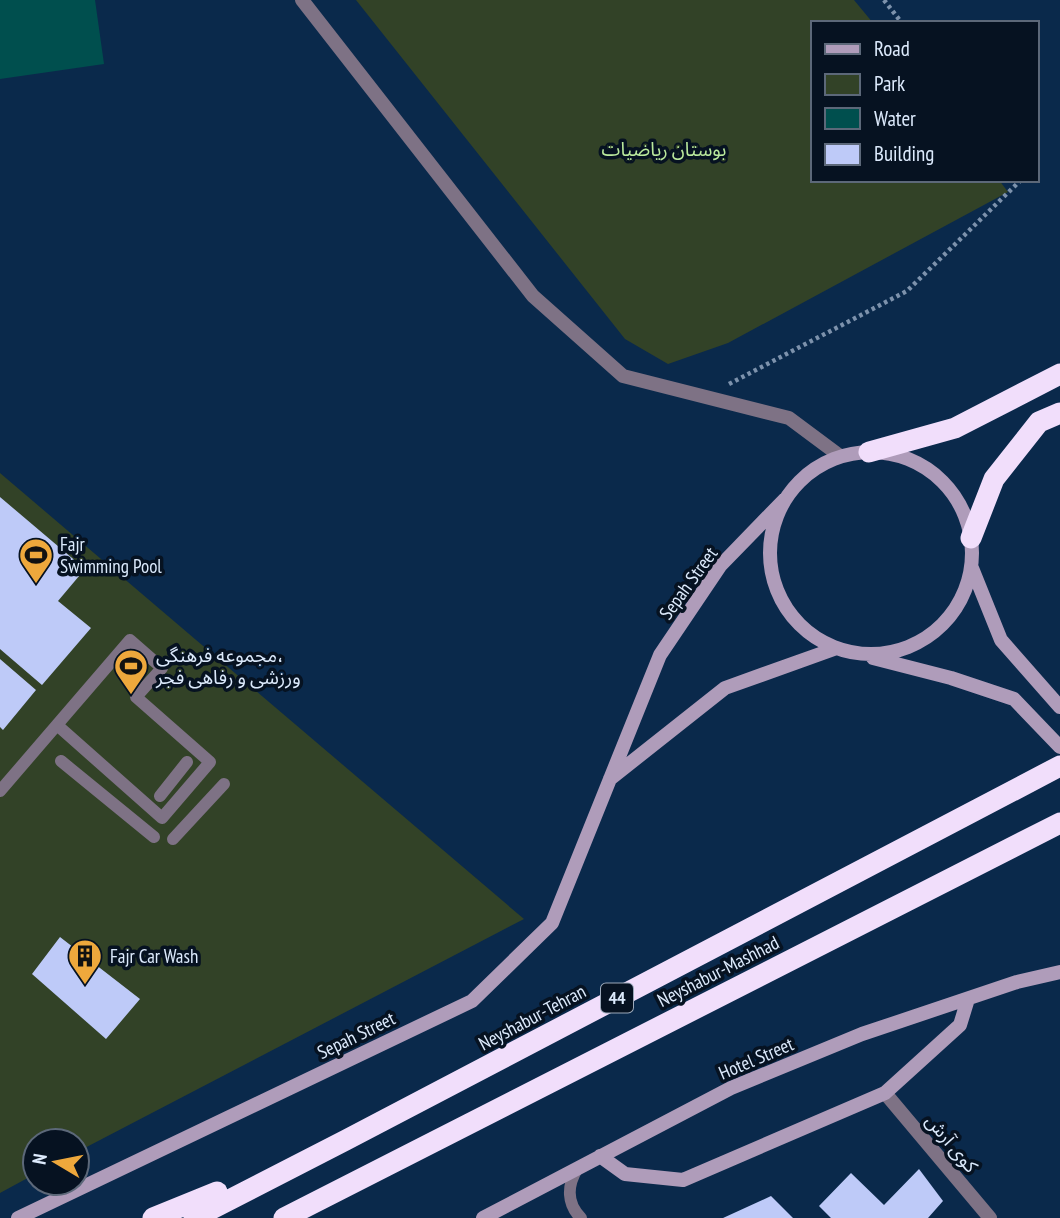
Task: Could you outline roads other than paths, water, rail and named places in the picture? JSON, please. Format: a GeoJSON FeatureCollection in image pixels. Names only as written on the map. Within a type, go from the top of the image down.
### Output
{"type":"FeatureCollection","features":[{"type":"Feature","properties":{"kind":"highway"},"geometry":{"type":"LineString","coordinates":[[869,452],[955,428],[1060,374]]}},
{"type":"Feature","properties":{"kind":"highway"},"geometry":{"type":"LineString","coordinates":[[971,538],[994,479],[1040,422],[1060,413]]}},
{"type":"Feature","properties":{"kind":"highway","name":"Neyshabur-Tehran"},"geometry":{"type":"LineString","coordinates":[[194,1218],[1060,766]]}},
{"type":"Feature","properties":{"kind":"highway","name":"Neyshabur-Mashhad"},"geometry":{"type":"LineString","coordinates":[[285,1218],[1060,823]]}},
{"type":"Feature","properties":{"kind":"highway"},"geometry":{"type":"LineString","coordinates":[[153,1218],[346,1140]]}},
{"type":"Feature","properties":{"kind":"highway"},"geometry":{"type":"LineString","coordinates":[[301,1218],[362,1178]]}},
{"type":"Feature","properties":{"kind":"main road"},"geometry":{"type":"LineString","coordinates":[[862,655],[900,651],[934,633],[959,604],[971,568],[971,538],[963,510],[940,479],[925,467],[898,455],[869,452],[840,456],[809,473],[785,499],[773,527],[769,556],[775,586],[788,612],[808,634],[834,649],[951,678],[1014,699],[1060,747]]}},
{"type":"Feature","properties":{"kind":"main road","name":"Sepah Street"},"geometry":{"type":"LineString","coordinates":[[18,1218],[472,1001],[552,923],[660,655],[720,566],[785,499]]}},
{"type":"Feature","properties":{"kind":"main road"},"geometry":{"type":"LineString","coordinates":[[971,568],[1001,640],[1060,707]]}},
{"type":"Feature","properties":{"kind":"main road","name":"Sepah Street"},"geometry":{"type":"LineString","coordinates":[[609,780],[725,688],[834,649]]}},
{"type":"Feature","properties":{"kind":"main road","name":"Hotel Street"},"geometry":{"type":"LineString","coordinates":[[483,1218],[731,1088],[862,1034],[1017,982],[1060,972]]}},
{"type":"Feature","properties":{"kind":"main road"},"geometry":{"type":"LineString","coordinates":[[600,1156],[625,1174],[683,1180],[885,1093],[960,1025],[968,999]]}},
{"type":"Feature","properties":{"kind":"street"},"geometry":{"type":"LineString","coordinates":[[302,0],[533,296],[623,376],[789,418],[840,456]]}},
{"type":"Feature","properties":{"kind":"street","name":"کوی آرش"},"geometry":{"type":"LineString","coordinates":[[885,1093],[990,1218]]}},
{"type":"Feature","properties":{"kind":"lane"},"geometry":{"type":"LineString","coordinates":[[0,791],[130,640],[162,667],[136,697],[210,762],[162,818],[57,725]]}},
{"type":"Feature","properties":{"kind":"lane"},"geometry":{"type":"LineString","coordinates":[[61,761],[154,837]]}},
{"type":"Feature","properties":{"kind":"lane"},"geometry":{"type":"LineString","coordinates":[[160,796],[187,762]]}},
{"type":"Feature","properties":{"kind":"lane"},"geometry":{"type":"LineString","coordinates":[[173,839],[224,784]]}},
{"type":"Feature","properties":{"kind":"lane"},"geometry":{"type":"LineString","coordinates":[[577,1169],[571,1178],[569,1191],[573,1210],[581,1218]]}},
{"type":"Feature","properties":{"kind":"water"},"geometry":{"type":"Polygon","coordinates":[[[0,0],[95,0],[104,64],[0,79],[0,0]]]}},
{"type":"Feature","properties":{"kind":"place","name":"Fajr Swimming Pool"},"geometry":{"type":"Point","coordinates":[36,585]}},
{"type":"Feature","properties":{"kind":"place","name":"مجموعه فرهنگی، ورزشی و رفاهی فجر"},"geometry":{"type":"Point","coordinates":[131,696]}},
{"type":"Feature","properties":{"kind":"place","name":"Fajr Car Wash"},"geometry":{"type":"Point","coordinates":[85,986]}},
{"type":"Feature","properties":{"kind":"park label","name":"بوستان ریاضیات"},"geometry":{"type":"Point","coordinates":[664,149]}}]}
